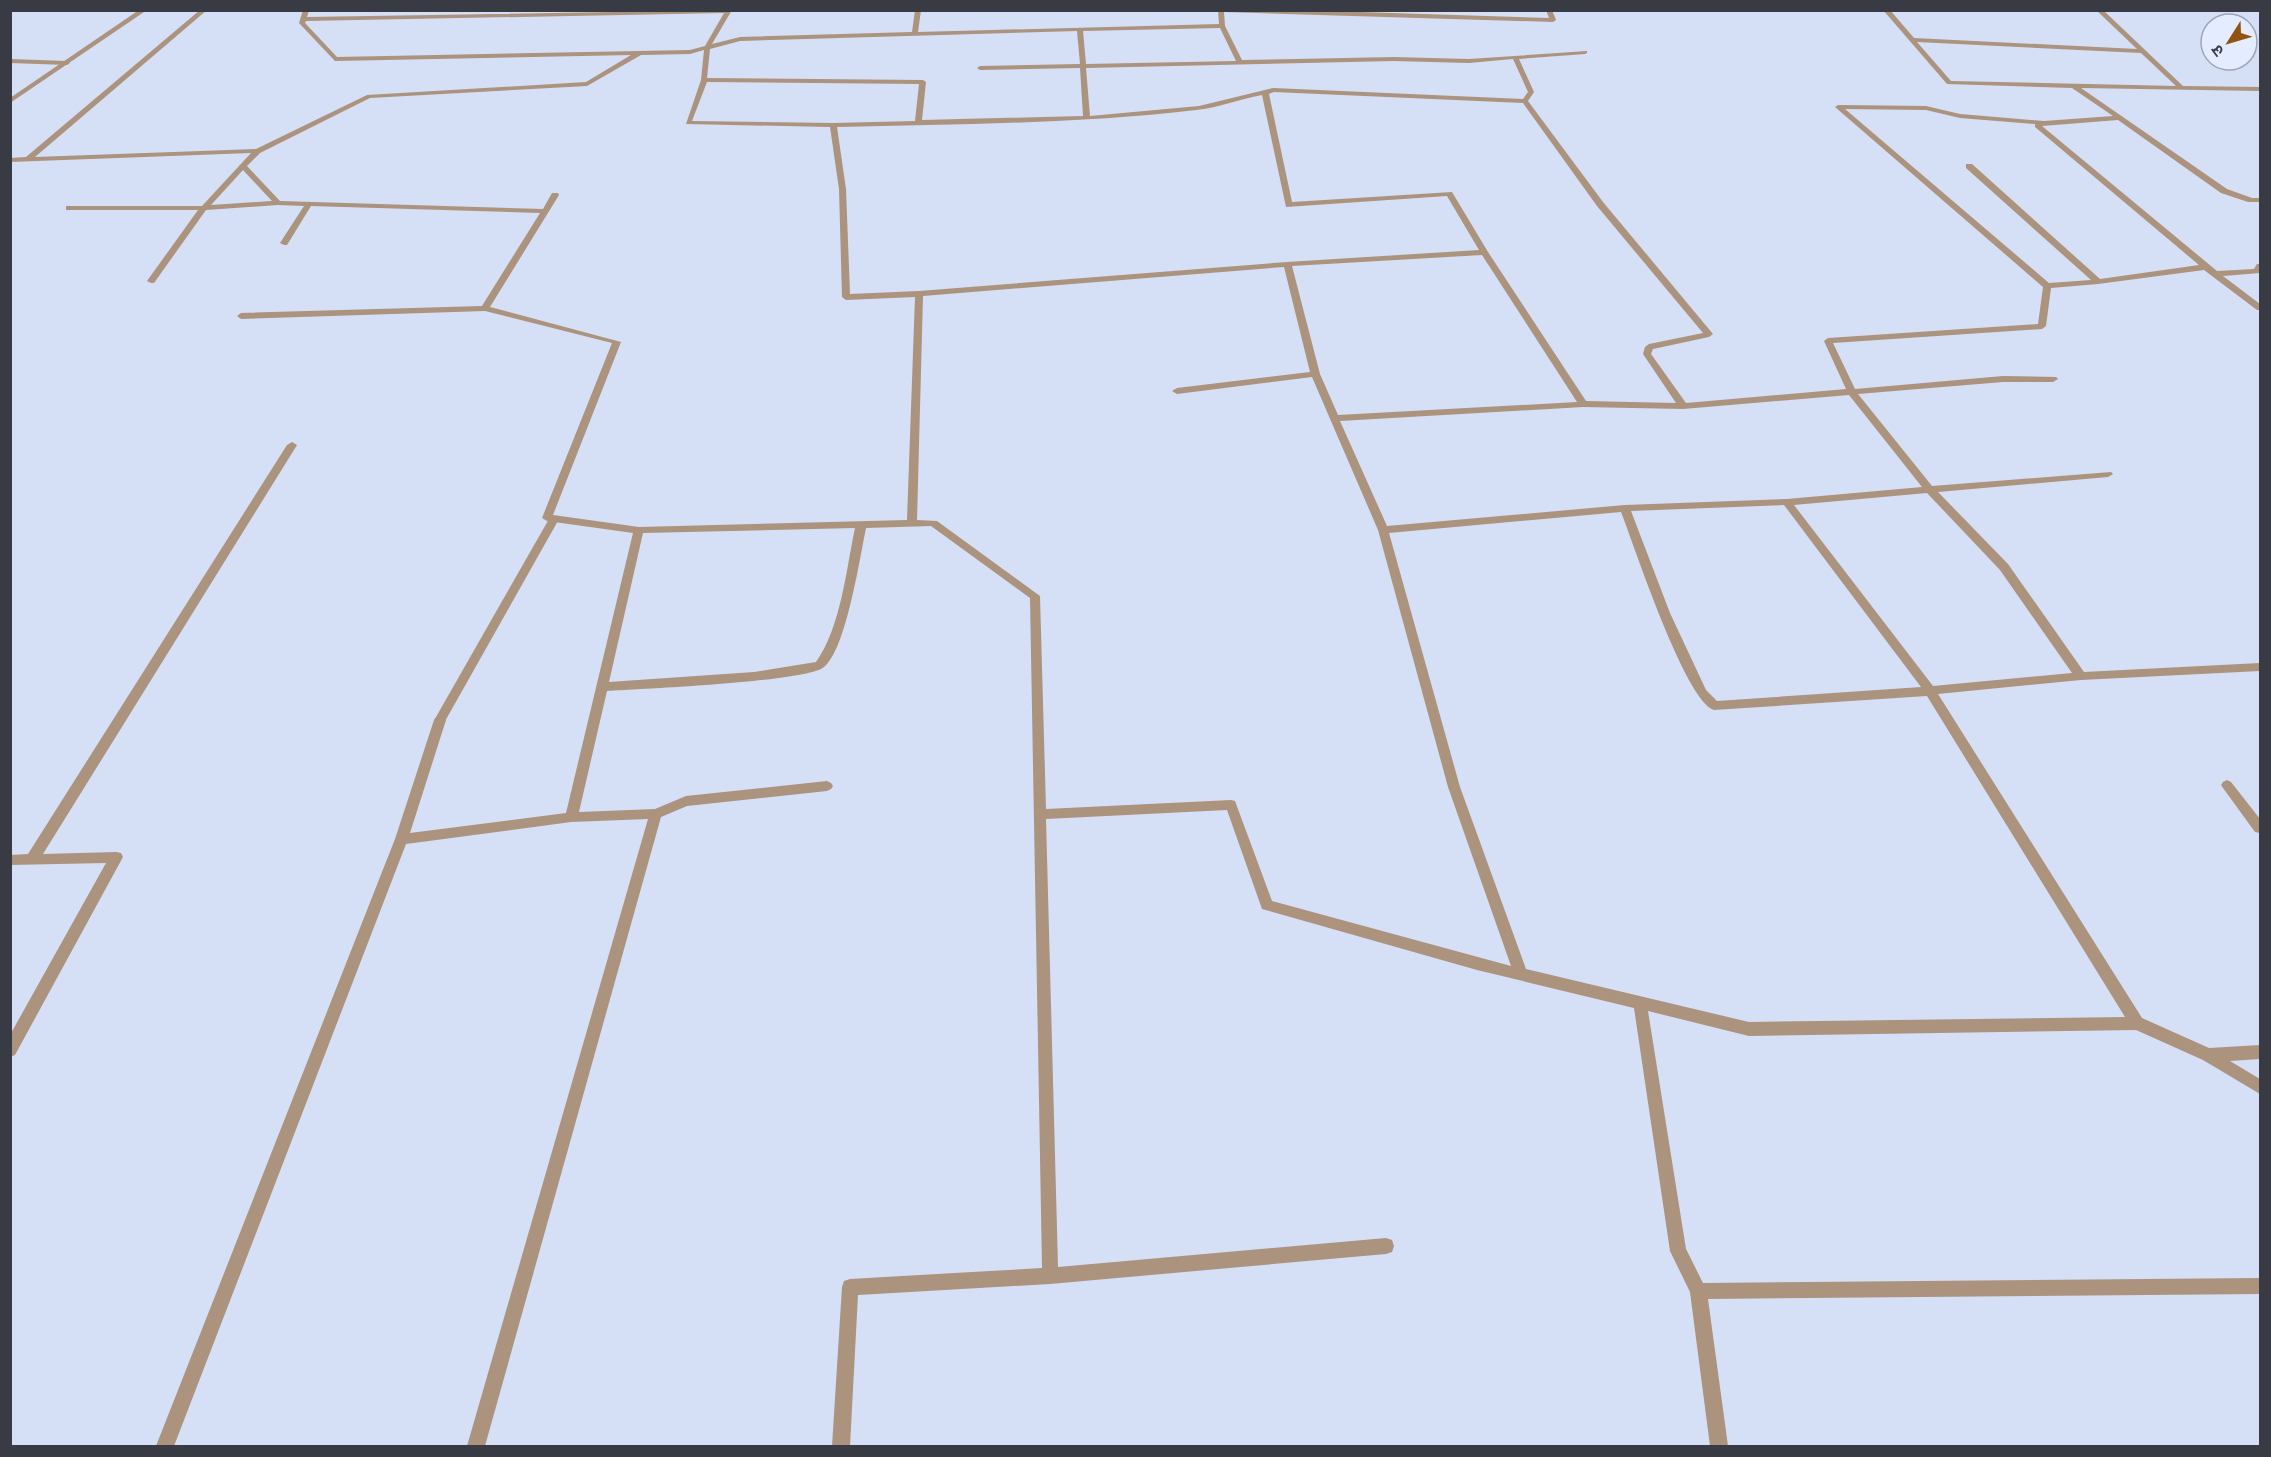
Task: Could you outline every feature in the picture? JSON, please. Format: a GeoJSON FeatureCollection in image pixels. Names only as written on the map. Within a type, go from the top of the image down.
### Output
{"type":"FeatureCollection","features":[{"type":"Feature","properties":{"kind":"street"},"geometry":{"type":"LineString","coordinates":[[10,101],[144,10]]}},
{"type":"Feature","properties":{"kind":"street"},"geometry":{"type":"LineString","coordinates":[[27,160],[204,10]]}},
{"type":"Feature","properties":{"kind":"street"},"geometry":{"type":"LineString","coordinates":[[306,10],[302,23],[335,59],[690,52],[740,39],[1222,26]]}},
{"type":"Feature","properties":{"kind":"street"},"geometry":{"type":"LineString","coordinates":[[915,34],[918,10]]}},
{"type":"Feature","properties":{"kind":"street"},"geometry":{"type":"LineString","coordinates":[[1240,62],[1222,26],[1221,11],[1553,21],[1549,10]]}},
{"type":"Feature","properties":{"kind":"street"},"geometry":{"type":"LineString","coordinates":[[1886,10],[1949,83],[2260,88]]}},
{"type":"Feature","properties":{"kind":"street"},"geometry":{"type":"LineString","coordinates":[[2099,10],[2182,88]]}},
{"type":"Feature","properties":{"kind":"street"},"geometry":{"type":"LineString","coordinates":[[303,19],[729,11]]}},
{"type":"Feature","properties":{"kind":"street"},"geometry":{"type":"LineString","coordinates":[[729,11],[707,48],[704,81],[688,123],[833,125],[1087,118],[1199,108],[1272,90],[1525,101]]}},
{"type":"Feature","properties":{"kind":"street"},"geometry":{"type":"LineString","coordinates":[[1080,29],[1081,65],[1087,118]]}},
{"type":"Feature","properties":{"kind":"street"},"geometry":{"type":"LineString","coordinates":[[1910,40],[2143,51]]}},
{"type":"Feature","properties":{"kind":"street"},"geometry":{"type":"LineString","coordinates":[[151,281],[204,208],[257,150],[369,96],[587,84],[642,52]]}},
{"type":"Feature","properties":{"kind":"street"},"geometry":{"type":"LineString","coordinates":[[980,68],[1240,62],[1516,60],[1585,52]]}},
{"type":"Feature","properties":{"kind":"street"},"geometry":{"type":"LineString","coordinates":[[1516,60],[1531,92],[1525,101]]}},
{"type":"Feature","properties":{"kind":"street"},"geometry":{"type":"LineString","coordinates":[[10,61],[67,63]]}},
{"type":"Feature","properties":{"kind":"street"},"geometry":{"type":"LineString","coordinates":[[704,81],[923,82],[918,121]]}},
{"type":"Feature","properties":{"kind":"street"},"geometry":{"type":"LineString","coordinates":[[2074,86],[2224,191],[2251,200],[2260,200]]}},
{"type":"Feature","properties":{"kind":"street"},"geometry":{"type":"LineString","coordinates":[[1265,93],[1289,205],[1449,194],[1583,405]]}},
{"type":"Feature","properties":{"kind":"street"},"geometry":{"type":"LineString","coordinates":[[1525,101],[1600,204],[1709,334],[1649,347],[1647,354],[1683,406]]}},
{"type":"Feature","properties":{"kind":"street"},"geometry":{"type":"LineString","coordinates":[[2120,118],[2044,123],[1960,116],[1926,108],[1838,107],[2047,286],[2098,282],[2206,267]]}},
{"type":"Feature","properties":{"kind":"street"},"geometry":{"type":"LineString","coordinates":[[2044,123],[2037,126],[2206,267],[2260,308]]}},
{"type":"Feature","properties":{"kind":"street"},"geometry":{"type":"LineString","coordinates":[[833,125],[841,188],[846,297],[919,294],[1287,264],[1484,252]]}},
{"type":"Feature","properties":{"kind":"street"},"geometry":{"type":"LineString","coordinates":[[10,160],[257,150]]}},
{"type":"Feature","properties":{"kind":"street"},"geometry":{"type":"LineString","coordinates":[[243,166],[278,203]]}},
{"type":"Feature","properties":{"kind":"street"},"geometry":{"type":"LineString","coordinates":[[1969,166],[2098,282]]}},
{"type":"Feature","properties":{"kind":"street"},"geometry":{"type":"LineString","coordinates":[[485,308],[555,195]]}},
{"type":"Feature","properties":{"kind":"street"},"geometry":{"type":"LineString","coordinates":[[69,208],[204,208],[278,203],[545,211]]}},
{"type":"Feature","properties":{"kind":"street"},"geometry":{"type":"LineString","coordinates":[[284,243],[309,204]]}},
{"type":"Feature","properties":{"kind":"street"},"geometry":{"type":"LineString","coordinates":[[1287,264],[1316,374],[1383,530],[1454,787],[1521,975]]}},
{"type":"Feature","properties":{"kind":"street"},"geometry":{"type":"LineString","coordinates":[[2216,274],[2257,271],[2260,266]]}},
{"type":"Feature","properties":{"kind":"street"},"geometry":{"type":"LineString","coordinates":[[2047,286],[2042,326],[1828,341],[1853,394],[1930,490],[2004,567],[2081,676]]}},
{"type":"Feature","properties":{"kind":"street"},"geometry":{"type":"LineString","coordinates":[[912,523],[919,294]]}},
{"type":"Feature","properties":{"kind":"street"},"geometry":{"type":"LineString","coordinates":[[241,316],[485,308],[617,342],[547,518],[639,530],[933,523],[1035,596],[1050,1276]]}},
{"type":"Feature","properties":{"kind":"street"},"geometry":{"type":"LineString","coordinates":[[1177,391],[1316,374]]}},
{"type":"Feature","properties":{"kind":"street"},"geometry":{"type":"LineString","coordinates":[[1335,418],[1583,405],[1683,406],[1853,394],[2003,379],[2053,379]]}},
{"type":"Feature","properties":{"kind":"street"},"geometry":{"type":"LineString","coordinates":[[33,858],[292,445]]}},
{"type":"Feature","properties":{"kind":"street"},"geometry":{"type":"LineString","coordinates":[[1383,530],[1625,508],[1787,502],[2108,474]]}},
{"type":"Feature","properties":{"kind":"street"},"geometry":{"type":"LineString","coordinates":[[1787,502],[1930,692],[2136,1023]]}},
{"type":"Feature","properties":{"kind":"street"},"geometry":{"type":"LineString","coordinates":[[1625,508],[1664,613],[1701,692],[1714,706],[1930,692],[2081,676],[2260,667]]}},
{"type":"Feature","properties":{"kind":"street"},"geometry":{"type":"LineString","coordinates":[[165,1446],[401,839],[440,720],[554,519]]}},
{"type":"Feature","properties":{"kind":"street"},"geometry":{"type":"LineString","coordinates":[[601,687],[774,674],[810,670],[820,666],[833,644],[861,525]]}},
{"type":"Feature","properties":{"kind":"street"},"geometry":{"type":"LineString","coordinates":[[571,817],[639,530]]}},
{"type":"Feature","properties":{"kind":"street"},"geometry":{"type":"LineString","coordinates":[[2228,785],[2260,828]]}},
{"type":"Feature","properties":{"kind":"street"},"geometry":{"type":"LineString","coordinates":[[401,839],[571,817],[656,814],[686,801],[827,786]]}},
{"type":"Feature","properties":{"kind":"street"},"geometry":{"type":"LineString","coordinates":[[1041,814],[1231,805],[1267,905],[1521,975],[1749,1029],[2136,1023],[2208,1055],[2260,1087]]}},
{"type":"Feature","properties":{"kind":"street"},"geometry":{"type":"LineString","coordinates":[[476,1446],[656,814]]}},
{"type":"Feature","properties":{"kind":"street"},"geometry":{"type":"LineString","coordinates":[[10,860],[116,856],[10,1050]]}},
{"type":"Feature","properties":{"kind":"street"},"geometry":{"type":"LineString","coordinates":[[1640,1003],[1678,1251],[1698,1291],[1719,1446]]}},
{"type":"Feature","properties":{"kind":"street"},"geometry":{"type":"LineString","coordinates":[[2208,1055],[2260,1052]]}},
{"type":"Feature","properties":{"kind":"street"},"geometry":{"type":"LineString","coordinates":[[841,1446],[850,1287],[1050,1276],[1386,1246]]}},
{"type":"Feature","properties":{"kind":"street"},"geometry":{"type":"LineString","coordinates":[[1698,1291],[2260,1286]]}}]}
